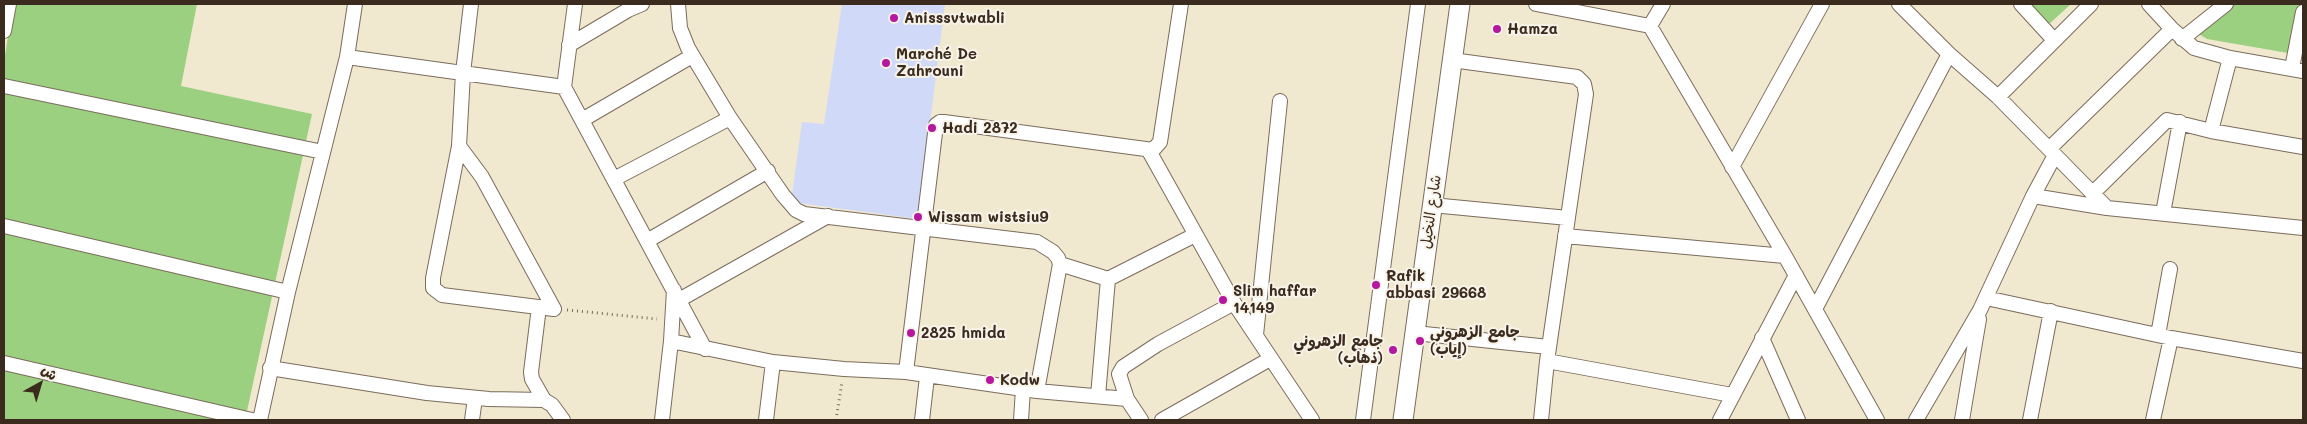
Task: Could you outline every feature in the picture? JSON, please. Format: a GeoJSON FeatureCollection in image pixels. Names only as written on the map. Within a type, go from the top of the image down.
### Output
{"type":"FeatureCollection","features":[{"type":"Feature","properties":{"kind":"main road","name":"شارع النخيل"},"geometry":{"type":"LineString","coordinates":[[1403,420],[1460,4]]}},
{"type":"Feature","properties":{"kind":"street"},"geometry":{"type":"LineString","coordinates":[[4,31],[9,4]]}},
{"type":"Feature","properties":{"kind":"street"},"geometry":{"type":"LineString","coordinates":[[260,420],[288,292],[347,57],[355,4]]}},
{"type":"Feature","properties":{"kind":"street"},"geometry":{"type":"LineString","coordinates":[[471,4],[463,74],[459,146],[433,278],[433,288],[442,295],[554,309]]}},
{"type":"Feature","properties":{"kind":"street"},"geometry":{"type":"LineString","coordinates":[[574,4],[564,87],[705,349]]}},
{"type":"Feature","properties":{"kind":"street"},"geometry":{"type":"LineString","coordinates":[[569,45],[628,10],[642,4]]}},
{"type":"Feature","properties":{"kind":"street"},"geometry":{"type":"LineString","coordinates":[[677,4],[680,28],[692,56],[730,118],[783,195],[796,210],[804,214],[1037,242],[1053,252],[1058,258],[1060,264],[1021,420]]}},
{"type":"Feature","properties":{"kind":"street"},"geometry":{"type":"LineString","coordinates":[[906,372],[935,128],[940,122],[1149,151],[1154,150],[1160,142],[1181,4]]}},
{"type":"Feature","properties":{"kind":"street"},"geometry":{"type":"LineString","coordinates":[[1363,420],[1418,4]]}},
{"type":"Feature","properties":{"kind":"street"},"geometry":{"type":"LineString","coordinates":[[1536,4],[1650,26],[1796,275],[1877,420]]}},
{"type":"Feature","properties":{"kind":"street"},"geometry":{"type":"LineString","coordinates":[[1650,26],[1663,4]]}},
{"type":"Feature","properties":{"kind":"street"},"geometry":{"type":"LineString","coordinates":[[1732,167],[1822,4]]}},
{"type":"Feature","properties":{"kind":"street"},"geometry":{"type":"LineString","coordinates":[[1899,4],[1949,54],[1998,98],[2107,208]]}},
{"type":"Feature","properties":{"kind":"street"},"geometry":{"type":"LineString","coordinates":[[2020,4],[2054,40]]}},
{"type":"Feature","properties":{"kind":"street"},"geometry":{"type":"LineString","coordinates":[[1998,98],[2090,4]]}},
{"type":"Feature","properties":{"kind":"street"},"geometry":{"type":"LineString","coordinates":[[2149,4],[2177,34],[2194,48],[2230,58],[2298,70],[2303,12]]}},
{"type":"Feature","properties":{"kind":"street"},"geometry":{"type":"LineString","coordinates":[[1916,420],[1983,304],[2052,152],[2177,34],[2226,4]]}},
{"type":"Feature","properties":{"kind":"street"},"geometry":{"type":"LineString","coordinates":[[1815,309],[1949,54]]}},
{"type":"Feature","properties":{"kind":"street"},"geometry":{"type":"LineString","coordinates":[[582,120],[692,56]]}},
{"type":"Feature","properties":{"kind":"street"},"geometry":{"type":"LineString","coordinates":[[347,57],[564,87]]}},
{"type":"Feature","properties":{"kind":"street"},"geometry":{"type":"LineString","coordinates":[[2211,131],[2230,58]]}},
{"type":"Feature","properties":{"kind":"street"},"geometry":{"type":"LineString","coordinates":[[1452,60],[1568,75],[1580,80],[1586,94],[1547,361],[1541,420]]}},
{"type":"Feature","properties":{"kind":"street"},"geometry":{"type":"LineString","coordinates":[[4,86],[323,152]]}},
{"type":"Feature","properties":{"kind":"street"},"geometry":{"type":"LineString","coordinates":[[1256,335],[1280,101]]}},
{"type":"Feature","properties":{"kind":"street"},"geometry":{"type":"LineString","coordinates":[[614,179],[730,118]]}},
{"type":"Feature","properties":{"kind":"street"},"geometry":{"type":"LineString","coordinates":[[2093,193],[2167,120],[2211,131],[2303,147]]}},
{"type":"Feature","properties":{"kind":"street"},"geometry":{"type":"LineString","coordinates":[[2163,213],[2180,122]]}},
{"type":"Feature","properties":{"kind":"street"},"geometry":{"type":"LineString","coordinates":[[459,146],[482,177],[554,309]]}},
{"type":"Feature","properties":{"kind":"street"},"geometry":{"type":"LineString","coordinates":[[1149,151],[1234,303],[1311,420]]}},
{"type":"Feature","properties":{"kind":"street"},"geometry":{"type":"LineString","coordinates":[[647,241],[768,172]]}},
{"type":"Feature","properties":{"kind":"street"},"geometry":{"type":"LineString","coordinates":[[2033,196],[2107,208],[2303,225]]}},
{"type":"Feature","properties":{"kind":"street"},"geometry":{"type":"LineString","coordinates":[[1432,204],[1568,218]]}},
{"type":"Feature","properties":{"kind":"street"},"geometry":{"type":"LineString","coordinates":[[662,420],[671,341],[670,320],[676,295],[828,216]]}},
{"type":"Feature","properties":{"kind":"street"},"geometry":{"type":"LineString","coordinates":[[4,226],[288,292]]}},
{"type":"Feature","properties":{"kind":"street"},"geometry":{"type":"LineString","coordinates":[[1060,264],[1108,279],[1195,235]]}},
{"type":"Feature","properties":{"kind":"street"},"geometry":{"type":"LineString","coordinates":[[1565,236],[1785,256]]}},
{"type":"Feature","properties":{"kind":"street"},"geometry":{"type":"LineString","coordinates":[[2153,420],[2164,337],[2170,269]]}},
{"type":"Feature","properties":{"kind":"street"},"geometry":{"type":"LineString","coordinates":[[1720,420],[1796,275]]}},
{"type":"Feature","properties":{"kind":"street"},"geometry":{"type":"LineString","coordinates":[[1098,396],[1108,279]]}},
{"type":"Feature","properties":{"kind":"street"},"geometry":{"type":"LineString","coordinates":[[1141,420],[1127,399],[1119,374],[1123,367],[1158,344],[1234,303]]}},
{"type":"Feature","properties":{"kind":"street"},"geometry":{"type":"LineString","coordinates":[[1983,304],[2050,311],[2164,337],[2303,362]]}},
{"type":"Feature","properties":{"kind":"street"},"geometry":{"type":"LineString","coordinates":[[1962,420],[1983,304]]}},
{"type":"Feature","properties":{"kind":"street"},"geometry":{"type":"LineString","coordinates":[[539,307],[531,372],[532,379],[544,400],[552,406],[563,420]]}},
{"type":"Feature","properties":{"kind":"street"},"geometry":{"type":"LineString","coordinates":[[2030,420],[2050,311]]}},
{"type":"Feature","properties":{"kind":"street"},"geometry":{"type":"LineString","coordinates":[[1415,333],[1549,347]]}},
{"type":"Feature","properties":{"kind":"street"},"geometry":{"type":"LineString","coordinates":[[1762,338],[1798,420]]}},
{"type":"Feature","properties":{"kind":"street"},"geometry":{"type":"LineString","coordinates":[[671,341],[773,362],[844,369],[906,372],[927,377],[1030,390],[1127,399]]}},
{"type":"Feature","properties":{"kind":"street"},"geometry":{"type":"LineString","coordinates":[[1162,420],[1270,359]]}},
{"type":"Feature","properties":{"kind":"street"},"geometry":{"type":"LineString","coordinates":[[1547,361],[1732,395]]}},
{"type":"Feature","properties":{"kind":"street"},"geometry":{"type":"LineString","coordinates":[[4,362],[252,420]]}},
{"type":"Feature","properties":{"kind":"street"},"geometry":{"type":"LineString","coordinates":[[766,420],[773,362]]}},
{"type":"Feature","properties":{"kind":"street"},"geometry":{"type":"LineString","coordinates":[[270,368],[426,394],[474,398],[544,400]]}},
{"type":"Feature","properties":{"kind":"street"},"geometry":{"type":"LineString","coordinates":[[922,420],[927,377]]}},
{"type":"Feature","properties":{"kind":"street"},"geometry":{"type":"LineString","coordinates":[[472,420],[474,398]]}},
{"type":"Feature","properties":{"kind":"path"},"geometry":{"type":"LineString","coordinates":[[554,309],[670,320]]}},
{"type":"Feature","properties":{"kind":"path"},"geometry":{"type":"LineString","coordinates":[[836,420],[844,369]]}},
{"type":"Feature","properties":{"kind":"shaded area","name":"Marché De Zahrouni"},"geometry":{"type":"Polygon","coordinates":[[[842,4],[945,4],[918,219],[791,202],[802,122],[824,124],[842,4]]]}},
{"type":"Feature","properties":{"kind":"green space"},"geometry":{"type":"Polygon","coordinates":[[[13,4],[197,4],[181,86],[312,114],[245,420],[4,420],[4,62],[13,4]]]}},
{"type":"Feature","properties":{"kind":"green space"},"geometry":{"type":"Polygon","coordinates":[[[2029,4],[2071,4],[2048,25],[2029,4]]]}},
{"type":"Feature","properties":{"kind":"green space"},"geometry":{"type":"Polygon","coordinates":[[[2224,4],[2298,4],[2288,53],[2207,39],[2194,31],[2224,4]]]}},
{"type":"Feature","properties":{"kind":"place","name":"Anisssvtwabli"},"geometry":{"type":"Point","coordinates":[894,18]}},
{"type":"Feature","properties":{"kind":"place","name":"Hamza"},"geometry":{"type":"Point","coordinates":[1497,29]}},
{"type":"Feature","properties":{"kind":"place","name":"Marché De Zahrouni"},"geometry":{"type":"Point","coordinates":[886,63]}},
{"type":"Feature","properties":{"kind":"place","name":"Hadi 2872"},"geometry":{"type":"Point","coordinates":[932,128]}},
{"type":"Feature","properties":{"kind":"place","name":"Wissam wistsiu9"},"geometry":{"type":"Point","coordinates":[918,217]}},
{"type":"Feature","properties":{"kind":"place","name":"Rafik abbasi 29668"},"geometry":{"type":"Point","coordinates":[1376,285]}},
{"type":"Feature","properties":{"kind":"place","name":"Slim haffar 14149"},"geometry":{"type":"Point","coordinates":[1223,300]}},
{"type":"Feature","properties":{"kind":"place","name":"2825 hmida"},"geometry":{"type":"Point","coordinates":[911,333]}},
{"type":"Feature","properties":{"kind":"place","name":"جامع الزهروني (إياب)"},"geometry":{"type":"Point","coordinates":[1420,341]}},
{"type":"Feature","properties":{"kind":"place","name":"جامع الزهروني (ذهاب)"},"geometry":{"type":"Point","coordinates":[1393,350]}},
{"type":"Feature","properties":{"kind":"place","name":"Kodw"},"geometry":{"type":"Point","coordinates":[990,380]}}]}
